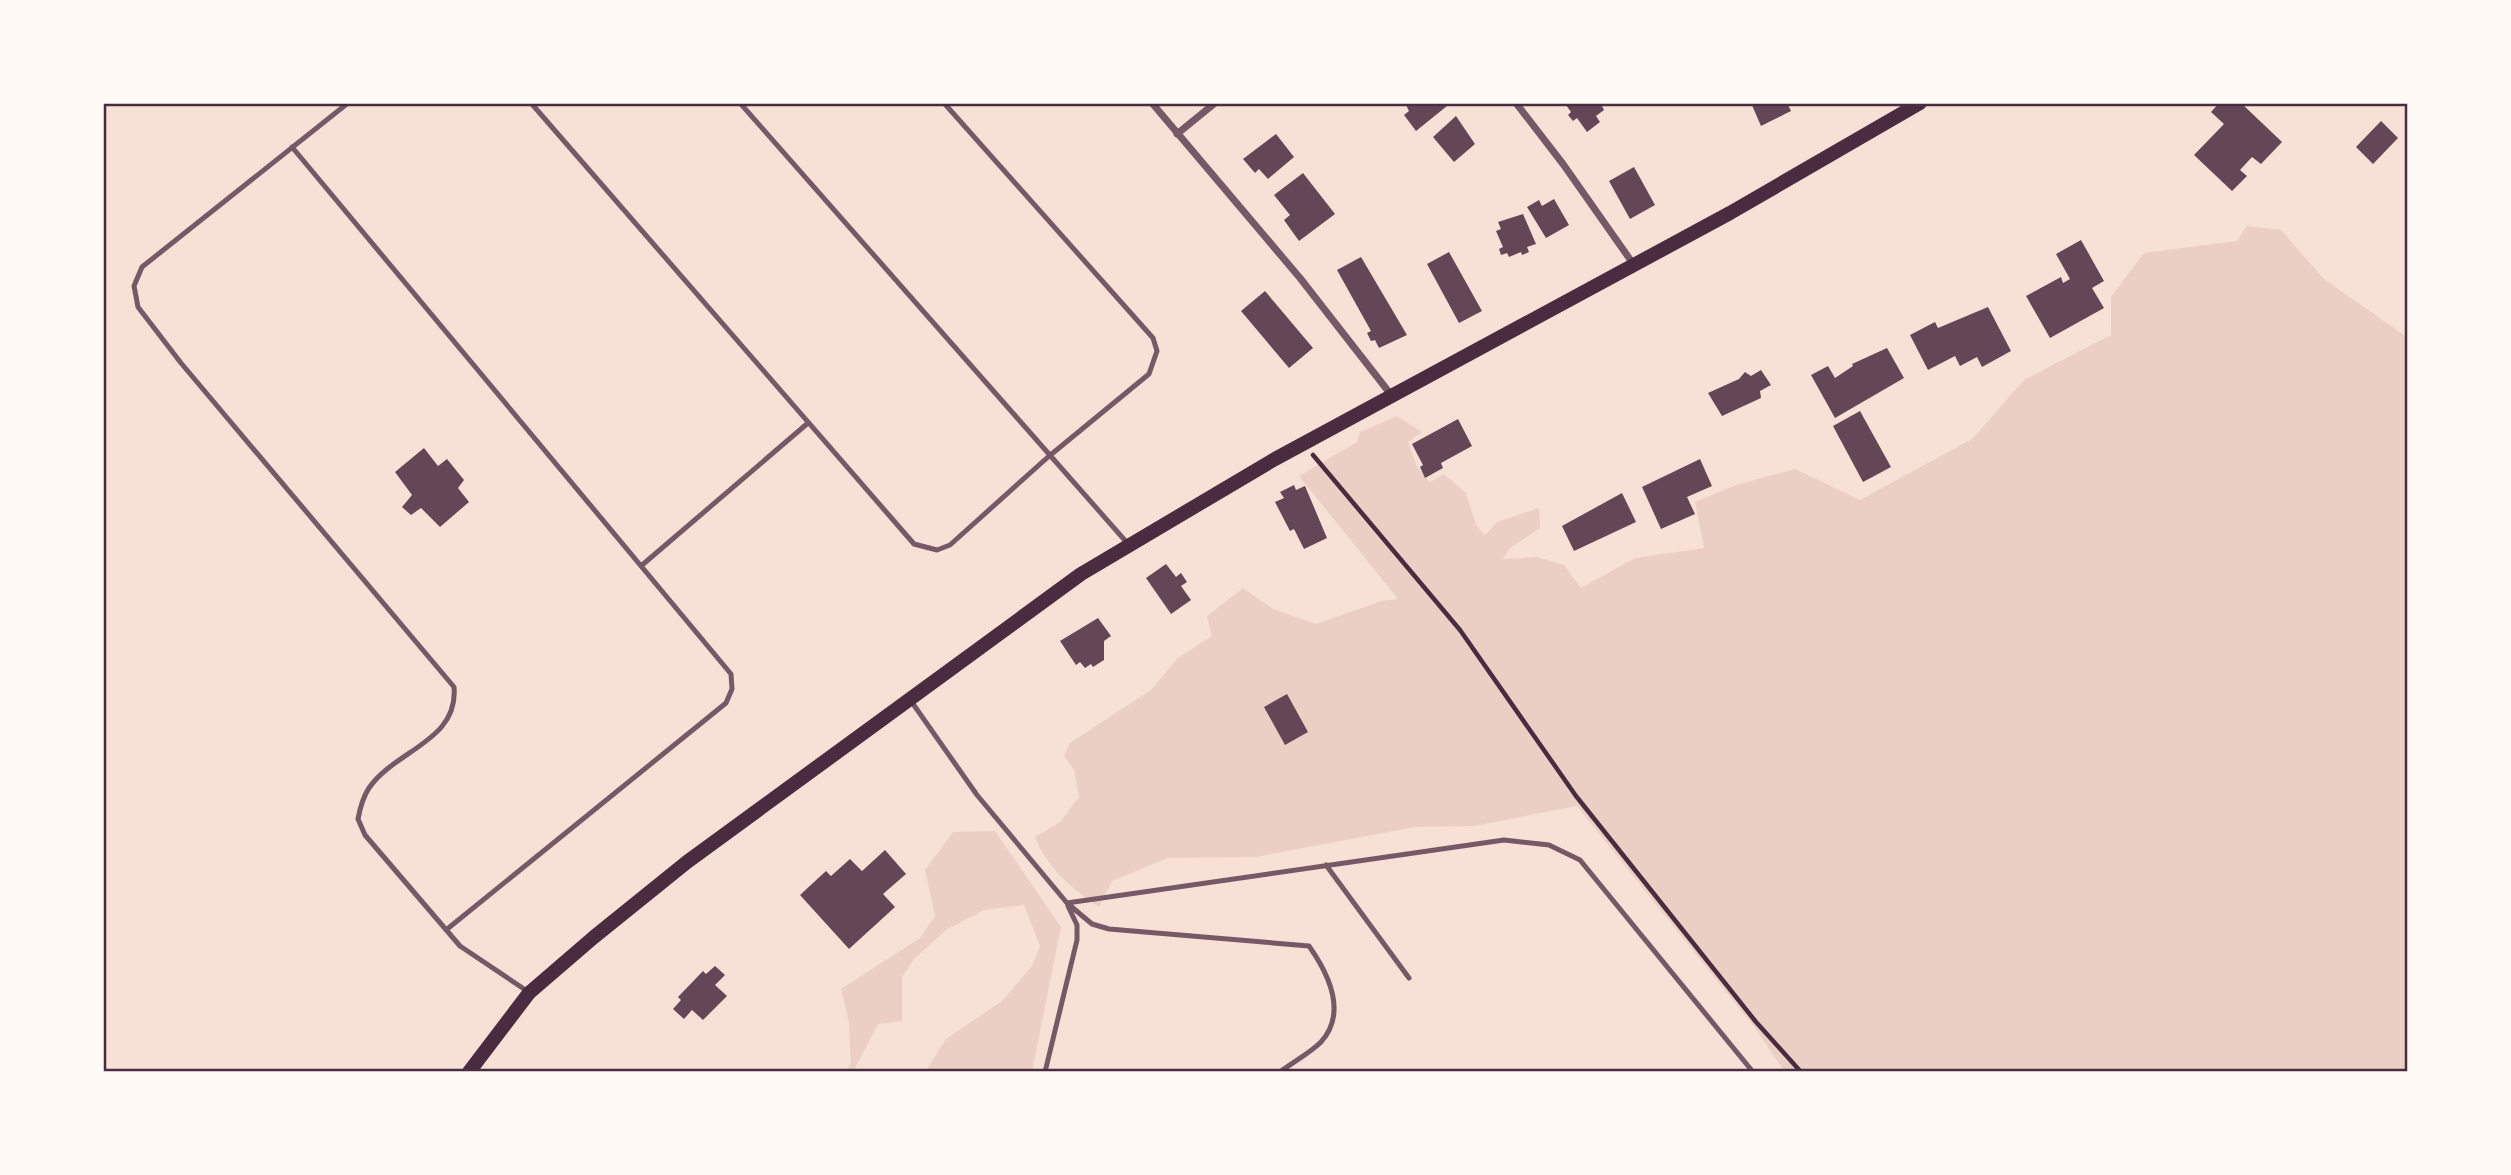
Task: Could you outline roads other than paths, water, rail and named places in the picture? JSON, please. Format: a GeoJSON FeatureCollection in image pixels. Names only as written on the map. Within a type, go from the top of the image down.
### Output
{"type":"FeatureCollection","features":[{"type":"Feature","properties":{"kind":"main road"},"geometry":{"type":"LineString","coordinates":[[469,1072],[529,993],[687,862],[912,701],[1081,574],[1304,444],[1634,266],[1856,142],[1920,103]]}},
{"type":"Feature","properties":{"kind":"street"},"geometry":{"type":"LineString","coordinates":[[1152,103],[1300,278],[1392,396]]}},
{"type":"Feature","properties":{"kind":"street"},"geometry":{"type":"LineString","coordinates":[[1177,134],[1215,103]]}},
{"type":"Feature","properties":{"kind":"street"},"geometry":{"type":"LineString","coordinates":[[1516,103],[1563,164],[1634,266]]}},
{"type":"Feature","properties":{"kind":"lane"},"geometry":{"type":"LineString","coordinates":[[348,103],[142,267],[134,286],[138,307],[181,363],[454,687],[456,704],[449,721],[370,786],[358,819],[365,835],[460,946],[529,993]]}},
{"type":"Feature","properties":{"kind":"lane"},"geometry":{"type":"LineString","coordinates":[[531,103],[914,544],[924,549],[937,550],[950,545],[1048,457],[1149,374],[1157,351],[1153,338],[944,103]]}},
{"type":"Feature","properties":{"kind":"lane"},"geometry":{"type":"LineString","coordinates":[[740,103],[1048,457],[1129,545]]}},
{"type":"Feature","properties":{"kind":"lane"},"geometry":{"type":"LineString","coordinates":[[292,147],[731,674],[732,689],[726,703],[446,930]]}},
{"type":"Feature","properties":{"kind":"lane"},"geometry":{"type":"LineString","coordinates":[[641,566],[808,423]]}},
{"type":"Feature","properties":{"kind":"lane"},"geometry":{"type":"LineString","coordinates":[[912,701],[977,795],[1067,903],[1092,924],[1109,929],[1310,946],[1332,989],[1335,1005],[1332,1018],[1321,1042],[1280,1072]]}},
{"type":"Feature","properties":{"kind":"lane"},"geometry":{"type":"LineString","coordinates":[[1067,903],[1504,840],[1549,845],[1580,860],[1753,1072]]}},
{"type":"Feature","properties":{"kind":"lane"},"geometry":{"type":"LineString","coordinates":[[1326,866],[1409,978]]}},
{"type":"Feature","properties":{"kind":"lane"},"geometry":{"type":"LineString","coordinates":[[1045,1072],[1077,940],[1077,925],[1067,903]]}}]}
